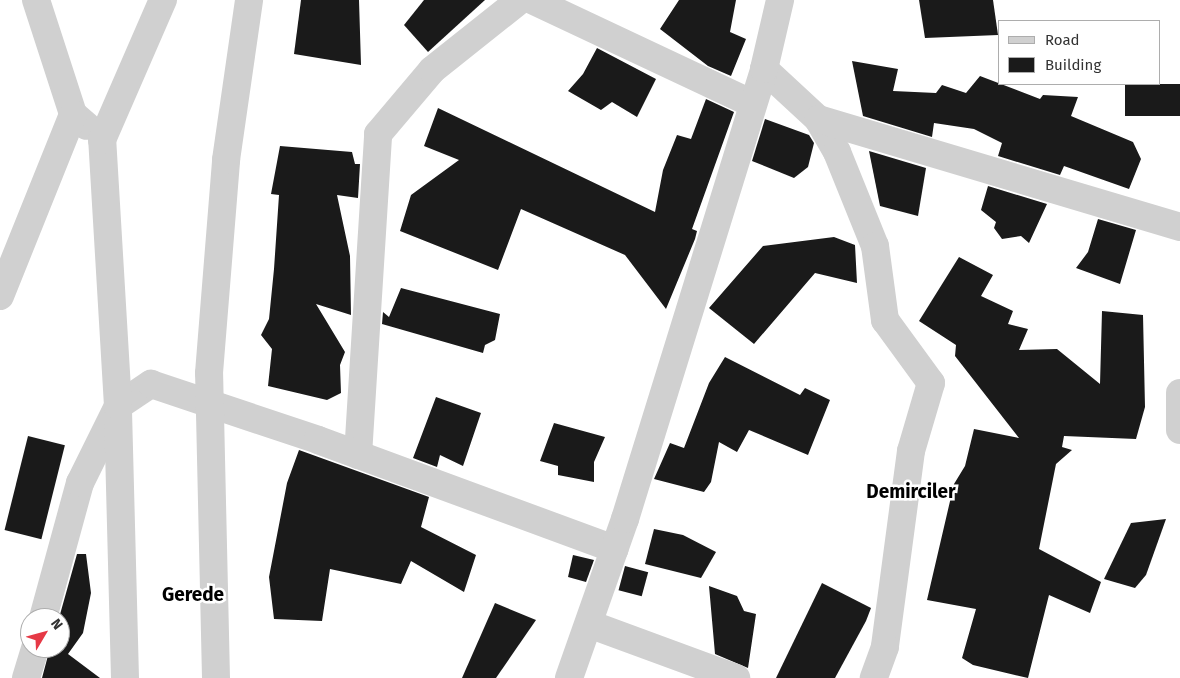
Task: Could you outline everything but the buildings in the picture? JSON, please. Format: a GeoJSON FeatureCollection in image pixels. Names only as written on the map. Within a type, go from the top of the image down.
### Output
{"type":"FeatureCollection","features":[{"type":"Feature","properties":{"kind":"street"},"geometry":{"type":"LineString","coordinates":[[36,0],[73,114],[102,140]]}},
{"type":"Feature","properties":{"kind":"street"},"geometry":{"type":"LineString","coordinates":[[124,678],[118,406],[102,140],[163,0]]}},
{"type":"Feature","properties":{"kind":"street"},"geometry":{"type":"LineString","coordinates":[[216,678],[209,402],[226,160],[249,0]]}},
{"type":"Feature","properties":{"kind":"street"},"geometry":{"type":"LineString","coordinates":[[358,455],[378,134],[432,70],[520,0]]}},
{"type":"Feature","properties":{"kind":"street"},"geometry":{"type":"LineString","coordinates":[[532,0],[754,104]]}},
{"type":"Feature","properties":{"kind":"street"},"geometry":{"type":"LineString","coordinates":[[569,678],[615,549],[754,104],[780,0]]}},
{"type":"Feature","properties":{"kind":"street"},"geometry":{"type":"LineString","coordinates":[[764,68],[818,118],[837,152],[875,246],[885,320],[930,383],[911,451],[885,647],[874,678]]}},
{"type":"Feature","properties":{"kind":"street"},"geometry":{"type":"LineString","coordinates":[[0,296],[73,114]]}},
{"type":"Feature","properties":{"kind":"street"},"geometry":{"type":"LineString","coordinates":[[818,118],[1180,227]]}},
{"type":"Feature","properties":{"kind":"street"},"geometry":{"type":"LineString","coordinates":[[46,608],[80,483],[118,406],[151,384],[209,402],[615,549]]}},
{"type":"Feature","properties":{"kind":"street"},"geometry":{"type":"LineString","coordinates":[[1180,393],[1180,430]]}},
{"type":"Feature","properties":{"kind":"street"},"geometry":{"type":"LineString","coordinates":[[589,624],[736,678]]}},
{"type":"Feature","properties":{"kind":"street"},"geometry":{"type":"LineString","coordinates":[[26,678],[31,658]]}},
{"type":"Feature","properties":{"kind":"district","name":"Demirciler"},"geometry":{"type":"Point","coordinates":[911,492]}},
{"type":"Feature","properties":{"kind":"district","name":"Gerede"},"geometry":{"type":"Point","coordinates":[193,595]}}]}
